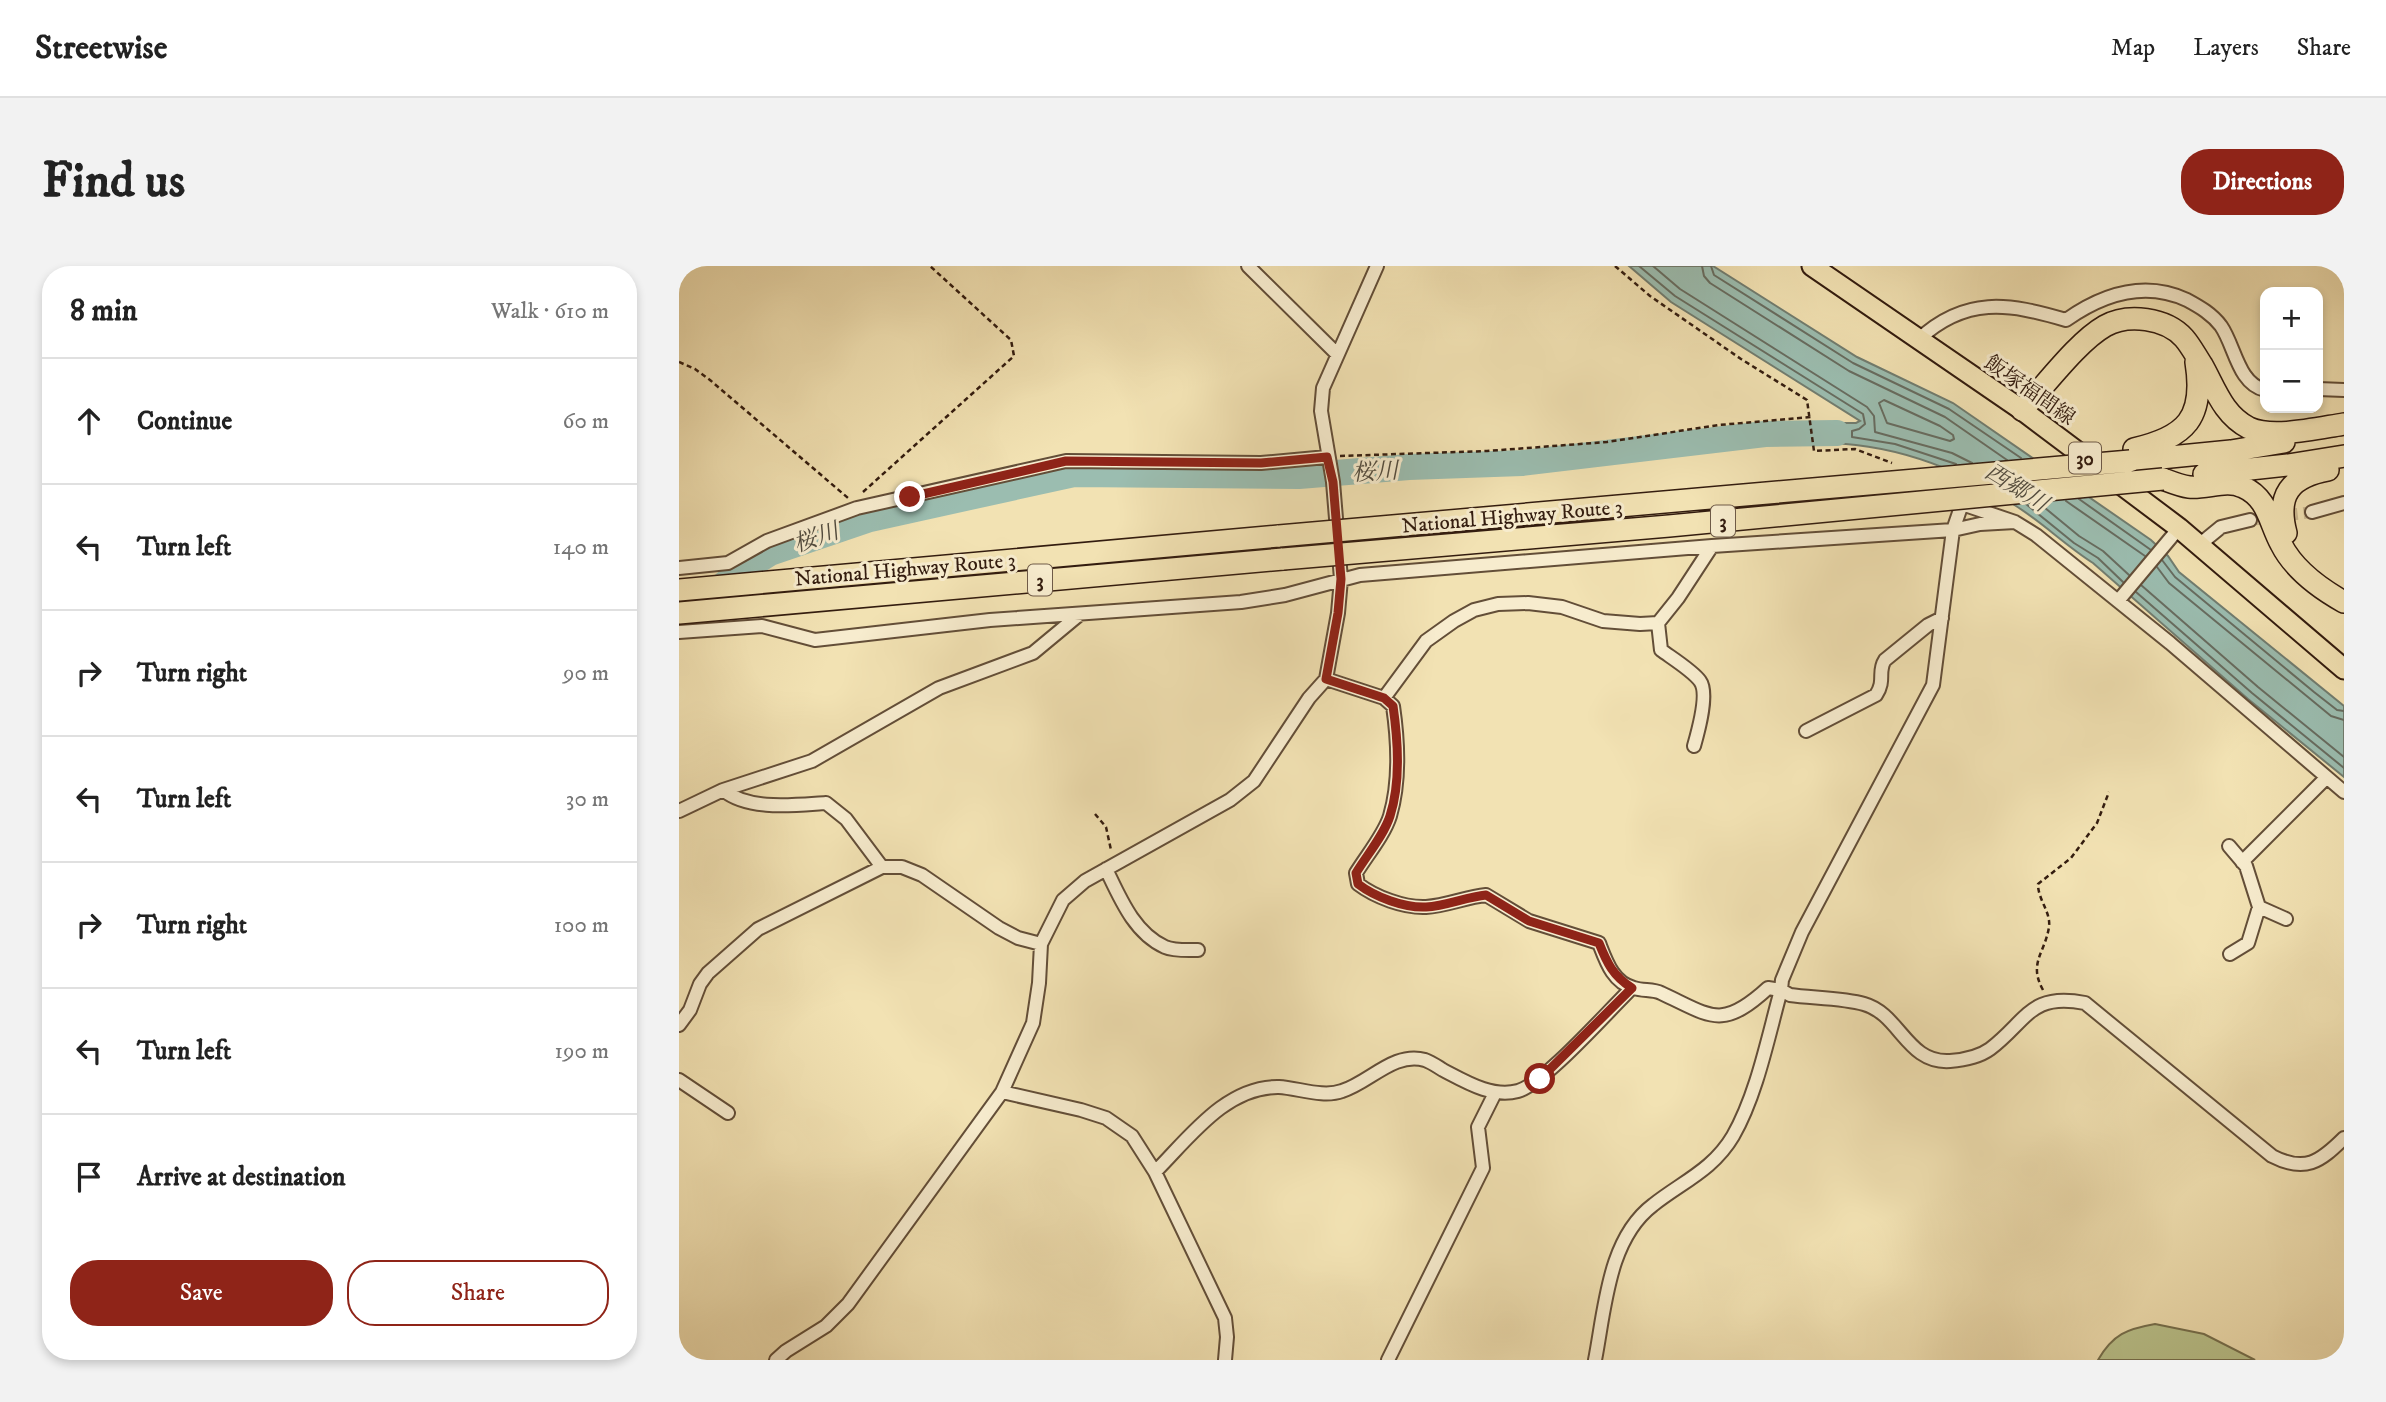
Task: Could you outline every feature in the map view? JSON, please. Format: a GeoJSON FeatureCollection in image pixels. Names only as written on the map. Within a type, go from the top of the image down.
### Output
{"type":"FeatureCollection","features":[{"type":"Feature","properties":{"kind":"highway"},"geometry":{"type":"LineString","coordinates":[[2022,411],[2091,337],[2104,327],[2129,319],[2166,325],[2182,337],[2195,353],[2220,400],[2233,416],[2249,427],[2263,432],[2344,424]]}},
{"type":"Feature","properties":{"kind":"highway"},"geometry":{"type":"LineString","coordinates":[[2127,456],[2167,440],[2182,429],[2191,417],[2198,401],[2199,387],[2195,353]]}},
{"type":"Feature","properties":{"kind":"highway"},"geometry":{"type":"LineString","coordinates":[[2127,456],[2231,451],[2344,432]]}},
{"type":"Feature","properties":{"kind":"highway","name":"National Highway Route 3"},"geometry":{"type":"LineString","coordinates":[[679,590],[1865,484],[1961,467],[2127,456]]}},
{"type":"Feature","properties":{"kind":"highway","name":"National Highway Route 3"},"geometry":{"type":"LineString","coordinates":[[679,613],[1669,526],[2163,479],[2344,456]]}},
{"type":"Feature","properties":{"kind":"highway"},"geometry":{"type":"LineString","coordinates":[[2299,567],[2283,523],[2282,500],[2293,485],[2311,473],[2344,467]]}},
{"type":"Feature","properties":{"kind":"highway"},"geometry":{"type":"LineString","coordinates":[[2163,479],[2189,487],[2241,485],[2258,496],[2266,506],[2281,546],[2312,582],[2344,602]]}},
{"type":"Feature","properties":{"kind":"main road","name":"飯塚福間線"},"geometry":{"type":"LineString","coordinates":[[1812,266],[2022,411],[2179,528],[2344,668]]}},
{"type":"Feature","properties":{"kind":"street"},"geometry":{"type":"LineString","coordinates":[[1248,266],[1337,354]]}},
{"type":"Feature","properties":{"kind":"street"},"geometry":{"type":"LineString","coordinates":[[776,1360],[826,1326],[848,1304],[1002,1092],[1033,1023],[1041,944],[1063,900],[1085,881],[1230,800],[1254,781],[1309,698],[1326,679],[1341,579],[1333,482],[1321,411],[1323,388],[1377,266]]}},
{"type":"Feature","properties":{"kind":"street"},"geometry":{"type":"LineString","coordinates":[[1918,340],[1937,323],[1965,310],[2008,307],[2032,310],[2066,320],[2081,309],[2116,294],[2148,289],[2166,292],[2195,304],[2210,314],[2226,335],[2241,369],[2250,382],[2260,389]]}},
{"type":"Feature","properties":{"kind":"street"},"geometry":{"type":"LineString","coordinates":[[2323,389],[2344,390]]}},
{"type":"Feature","properties":{"kind":"street"},"geometry":{"type":"LineString","coordinates":[[679,568],[728,563],[767,541],[855,505],[1066,461],[1328,461]]}},
{"type":"Feature","properties":{"kind":"street"},"geometry":{"type":"LineString","coordinates":[[1915,472],[1948,489],[1962,504],[2015,522],[2036,536],[2170,643],[2344,792]]}},
{"type":"Feature","properties":{"kind":"street"},"geometry":{"type":"LineString","coordinates":[[2312,512],[2344,503]]}},
{"type":"Feature","properties":{"kind":"street"},"geometry":{"type":"LineString","coordinates":[[1595,1360],[1617,1253],[1632,1226],[1651,1205],[1691,1180],[1716,1159],[1733,1136],[1748,1103],[1782,980],[1801,932],[1933,685],[1953,530],[1962,504]]}},
{"type":"Feature","properties":{"kind":"street"},"geometry":{"type":"LineString","coordinates":[[2199,545],[2221,527],[2250,520]]}},
{"type":"Feature","properties":{"kind":"street"},"geometry":{"type":"LineString","coordinates":[[679,632],[762,626],[814,640],[990,620],[1241,602],[1285,595],[1341,579],[1374,574],[1712,546],[1953,530],[1980,524],[2015,522]]}},
{"type":"Feature","properties":{"kind":"street"},"geometry":{"type":"LineString","coordinates":[[2117,601],[2179,528]]}},
{"type":"Feature","properties":{"kind":"street"},"geometry":{"type":"LineString","coordinates":[[1694,746],[1700,727],[1703,691],[1701,681],[1661,650],[1658,623],[1712,546]]}},
{"type":"Feature","properties":{"kind":"street"},"geometry":{"type":"LineString","coordinates":[[1384,698],[1426,640],[1474,610],[1498,604],[1528,603],[1562,607],[1602,621],[1658,623]]}},
{"type":"Feature","properties":{"kind":"street"},"geometry":{"type":"LineString","coordinates":[[679,811],[723,790],[812,761],[939,688],[1033,653],[1080,614]]}},
{"type":"Feature","properties":{"kind":"street"},"geometry":{"type":"LineString","coordinates":[[1806,731],[1877,695],[1883,685],[1881,666],[1885,660],[1942,618]]}},
{"type":"Feature","properties":{"kind":"street"},"geometry":{"type":"LineString","coordinates":[[1326,679],[1384,698],[1393,706],[1396,724],[1396,786],[1389,818],[1356,873],[1358,884],[1367,891],[1409,906],[1426,907],[1486,895],[1529,921],[1599,943],[1608,966],[1617,978],[1632,988],[1657,991],[1703,1014],[1722,1015],[1745,1009],[1767,988],[1781,990],[1790,995],[1864,1004],[1881,1012],[1913,1048],[1929,1058],[1947,1061],[1973,1057],[1989,1051],[2026,1015],[2042,1004],[2064,999],[2085,1003],[2272,1156],[2289,1165],[2312,1163],[2344,1138]]}},
{"type":"Feature","properties":{"kind":"street"},"geometry":{"type":"LineString","coordinates":[[2242,862],[2326,778]]}},
{"type":"Feature","properties":{"kind":"street"},"geometry":{"type":"LineString","coordinates":[[723,790],[732,798],[747,802],[792,806],[826,803],[846,819],[881,867]]}},
{"type":"Feature","properties":{"kind":"street"},"geometry":{"type":"LineString","coordinates":[[2229,846],[2242,862],[2259,907],[2248,943],[2230,954]]}},
{"type":"Feature","properties":{"kind":"street"},"geometry":{"type":"LineString","coordinates":[[679,1025],[690,1010],[700,984],[708,973],[758,929],[881,867],[902,867],[922,875],[999,928],[1018,938],[1041,944]]}},
{"type":"Feature","properties":{"kind":"street"},"geometry":{"type":"LineString","coordinates":[[1108,869],[1130,915],[1152,939],[1167,949],[1198,950]]}},
{"type":"Feature","properties":{"kind":"street"},"geometry":{"type":"LineString","coordinates":[[2259,907],[2287,919]]}},
{"type":"Feature","properties":{"kind":"street"},"geometry":{"type":"LineString","coordinates":[[1155,1172],[1218,1108],[1241,1096],[1275,1087],[1324,1093],[1341,1092],[1398,1061],[1424,1060],[1465,1082],[1495,1093],[1519,1091],[1540,1079],[1632,988]]}},
{"type":"Feature","properties":{"kind":"street"},"geometry":{"type":"LineString","coordinates":[[679,1080],[728,1113]]}},
{"type":"Feature","properties":{"kind":"street"},"geometry":{"type":"LineString","coordinates":[[1002,1092],[1106,1118],[1132,1136],[1155,1172],[1225,1318],[1225,1360]]}},
{"type":"Feature","properties":{"kind":"street"},"geometry":{"type":"LineString","coordinates":[[1388,1360],[1483,1168],[1479,1127],[1495,1093]]}},
{"type":"Feature","properties":{"kind":"path"},"geometry":{"type":"LineString","coordinates":[[679,362],[710,380],[855,505],[1014,356],[1011,340],[930,266]]}},
{"type":"Feature","properties":{"kind":"path"},"geometry":{"type":"LineString","coordinates":[[1615,266],[1650,296],[1730,352],[1807,400],[1814,451],[1855,449],[1915,472]]}},
{"type":"Feature","properties":{"kind":"path"},"geometry":{"type":"LineString","coordinates":[[1328,461],[1593,443],[1719,425],[1811,417]]}},
{"type":"Feature","properties":{"kind":"path"},"geometry":{"type":"LineString","coordinates":[[2050,1002],[2036,976],[2035,966],[2049,925],[2038,893],[2038,884],[2071,858],[2097,823],[2109,792]]}},
{"type":"Feature","properties":{"kind":"path"},"geometry":{"type":"LineString","coordinates":[[1095,814],[1106,827],[1110,838],[1108,869]]}},
{"type":"Feature","properties":{"kind":"green space"},"geometry":{"type":"Polygon","coordinates":[[[2155,1324],[2204,1334],[2255,1360],[2098,1360],[2109,1344],[2122,1334],[2155,1324]]]}},
{"type":"Feature","properties":{"kind":"water","name":"西郷川"},"geometry":{"type":"Polygon","coordinates":[[[1629,266],[1713,266],[1857,357],[1953,403],[2151,540],[2168,556],[2179,572],[2344,706],[2344,777],[2248,699],[2093,563],[1992,491],[1941,467],[1888,451],[1833,443],[1805,443],[1801,423],[1860,421],[1671,302],[1629,266]]]}},
{"type":"Feature","properties":{"kind":"waterway","name":"桜川"},"geometry":{"type":"LineString","coordinates":[[679,621],[734,576],[770,553],[870,519],[1074,474],[1299,476],[1409,467],[1522,463],[1765,434],[1837,433]]}},
{"type":"Feature","properties":{"kind":"tunnel"},"geometry":{"type":"LineString","coordinates":[[2250,520],[2312,512]]}},
{"type":"Feature","properties":{"kind":"route"},"geometry":{"type":"LineString","coordinates":[[910,497],[1066,461],[1261,463],[1327,457],[1333,482],[1341,579],[1326,679],[1384,698],[1393,706],[1396,724],[1396,786],[1389,818],[1356,873],[1358,884],[1367,891],[1409,906],[1426,907],[1486,895],[1529,921],[1599,943],[1608,966],[1617,978],[1632,988],[1540,1079]]}}]}
